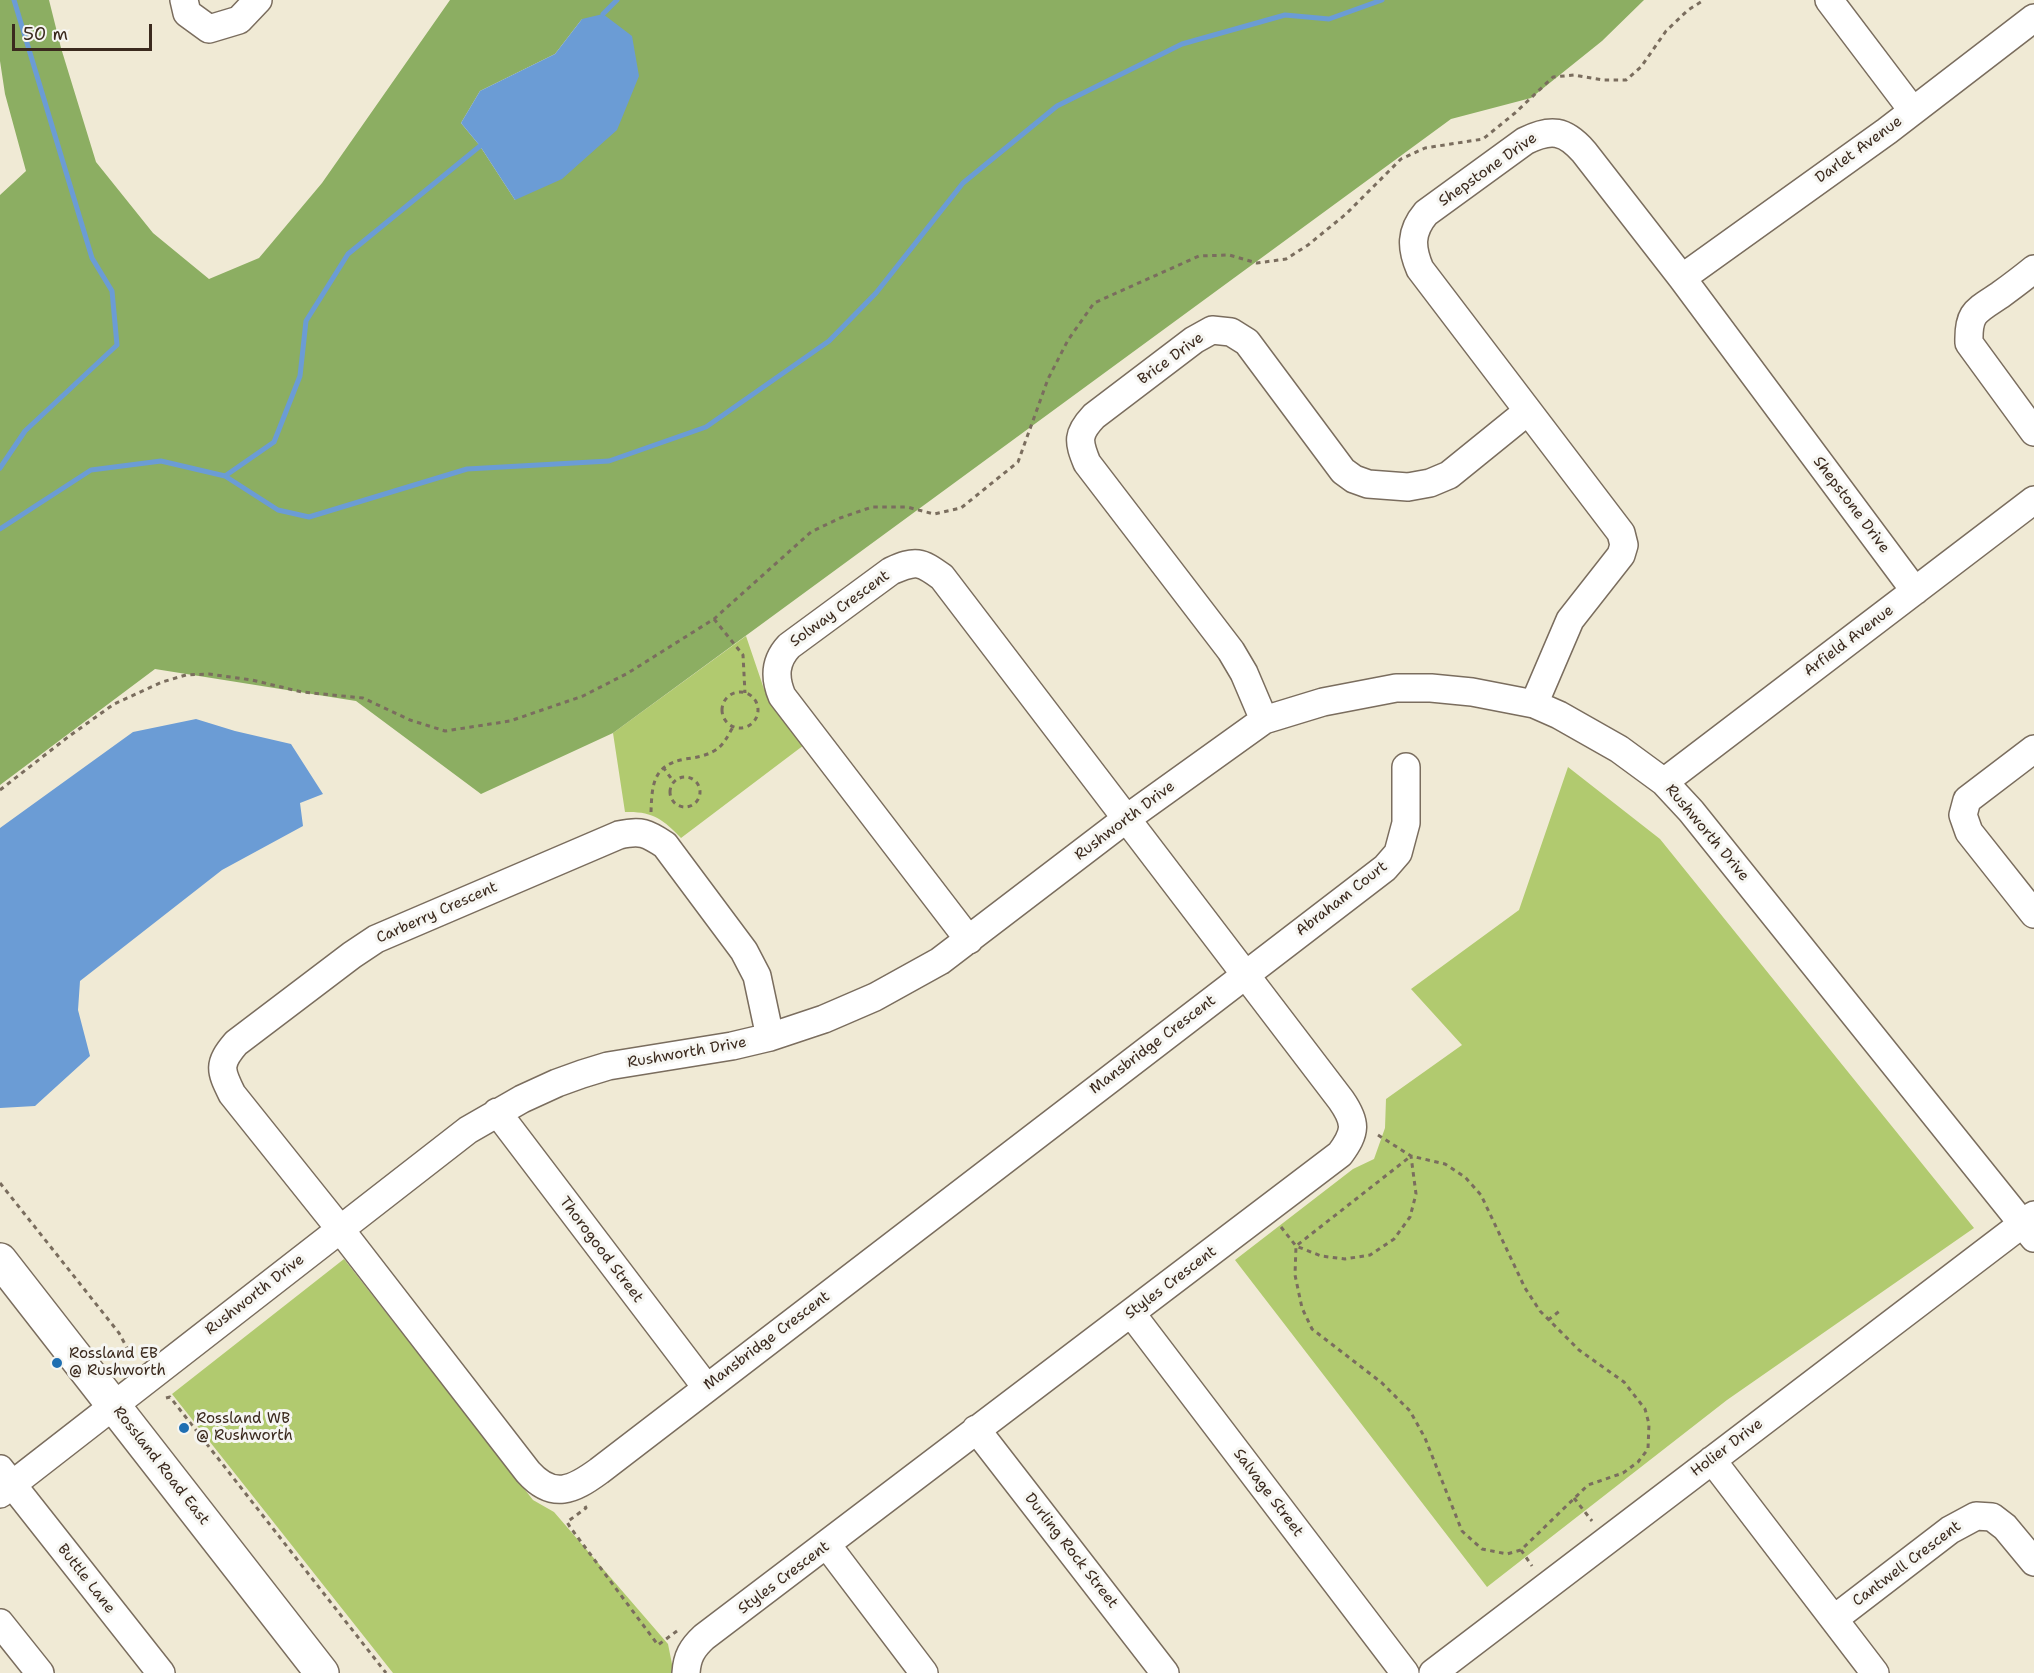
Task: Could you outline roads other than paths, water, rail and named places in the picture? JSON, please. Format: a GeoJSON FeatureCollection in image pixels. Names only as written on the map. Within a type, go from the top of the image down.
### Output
{"type":"FeatureCollection","features":[{"type":"Feature","properties":{"kind":"main road","name":"Rossland Road East"},"geometry":{"type":"LineString","coordinates":[[0,1260],[321,1673]]}},
{"type":"Feature","properties":{"kind":"street"},"geometry":{"type":"LineString","coordinates":[[184,0],[187,13],[209,29],[239,20],[258,0]]}},
{"type":"Feature","properties":{"kind":"street"},"geometry":{"type":"LineString","coordinates":[[1829,0],[1913,111]]}},
{"type":"Feature","properties":{"kind":"street","name":"Darlet Avenue"},"geometry":{"type":"LineString","coordinates":[[1682,279],[1913,111],[2034,18]]}},
{"type":"Feature","properties":{"kind":"street","name":"Shepstone Drive"},"geometry":{"type":"LineString","coordinates":[[1534,704],[1570,620],[1621,555],[1624,545],[1621,533],[1420,269],[1414,253],[1413,236],[1418,223],[1426,213],[1526,141],[1541,133],[1559,133],[1573,140],[1578,146],[1682,279],[1915,591]]}},
{"type":"Feature","properties":{"kind":"street"},"geometry":{"type":"LineString","coordinates":[[2034,269],[1977,309],[1968,327],[1968,343],[2034,432]]}},
{"type":"Feature","properties":{"kind":"street","name":"Brice Drive"},"geometry":{"type":"LineString","coordinates":[[1263,720],[1244,673],[1231,651],[1087,463],[1079,444],[1083,428],[1094,416],[1194,340],[1212,330],[1231,332],[1246,342],[1343,471],[1354,479],[1368,484],[1408,487],[1430,483],[1449,475],[1528,411]]}},
{"type":"Feature","properties":{"kind":"street","name":"Arfield Avenue"},"geometry":{"type":"LineString","coordinates":[[1664,782],[2034,501]]}},
{"type":"Feature","properties":{"kind":"street","name":"Solway Crescent"},"geometry":{"type":"LineString","coordinates":[[969,940],[782,696],[777,682],[777,666],[782,654],[789,646],[891,571],[909,563],[926,565],[942,577],[1126,819]]}},
{"type":"Feature","properties":{"kind":"street","name":"Rushworth Drive"},"geometry":{"type":"LineString","coordinates":[[4,1482],[114,1405],[468,1130],[497,1112],[557,1083],[608,1066],[770,1038],[875,998],[919,974],[969,940],[1126,819],[1263,720],[1323,702],[1396,688],[1431,688],[1472,692],[1534,704],[1619,748],[1664,782],[1691,811],[2030,1226]]}},
{"type":"Feature","properties":{"kind":"street"},"geometry":{"type":"LineString","coordinates":[[2034,749],[1967,800],[1963,815],[1968,832],[2034,914]]}},
{"type":"Feature","properties":{"kind":"street","name":"Abraham Court"},"geometry":{"type":"LineString","coordinates":[[1245,975],[1385,868],[1398,853],[1406,823],[1406,767]]}},
{"type":"Feature","properties":{"kind":"street","name":"Styles Crescent"},"geometry":{"type":"LineString","coordinates":[[686,1673],[687,1660],[693,1647],[704,1637],[1340,1154],[1350,1141],[1354,1128],[1352,1115],[1126,819]]}},
{"type":"Feature","properties":{"kind":"street","name":"Carberry Crescent"},"geometry":{"type":"LineString","coordinates":[[340,1229],[232,1094],[222,1074],[225,1056],[236,1043],[352,955],[400,927],[619,836],[636,831],[651,835],[665,845],[744,951],[757,976],[770,1038]]}},
{"type":"Feature","properties":{"kind":"street","name":"Mansbridge Crescent"},"geometry":{"type":"LineString","coordinates":[[340,1229],[538,1484],[549,1489],[565,1490],[580,1485],[1245,975]]}},
{"type":"Feature","properties":{"kind":"street","name":"Thorogood Street"},"geometry":{"type":"LineString","coordinates":[[497,1112],[706,1387]]}},
{"type":"Feature","properties":{"kind":"street","name":"Holier Drive"},"geometry":{"type":"LineString","coordinates":[[1432,1673],[1712,1460],[2030,1226]]}},
{"type":"Feature","properties":{"kind":"street","name":"Salvage Street"},"geometry":{"type":"LineString","coordinates":[[1131,1314],[1405,1673]]}},
{"type":"Feature","properties":{"kind":"street","name":"Durling Rock Street"},"geometry":{"type":"LineString","coordinates":[[976,1430],[1165,1673]]}},
{"type":"Feature","properties":{"kind":"street"},"geometry":{"type":"LineString","coordinates":[[1712,1460],[1875,1673]]}},
{"type":"Feature","properties":{"kind":"street","name":"Buttle Lane"},"geometry":{"type":"LineString","coordinates":[[4,1482],[161,1673]]}},
{"type":"Feature","properties":{"kind":"street","name":"Cantwell Crescent"},"geometry":{"type":"LineString","coordinates":[[1834,1619],[1950,1530],[1976,1516],[1992,1517],[2005,1527],[2034,1562]]}},
{"type":"Feature","properties":{"kind":"street"},"geometry":{"type":"LineString","coordinates":[[827,1545],[924,1673]]}},
{"type":"Feature","properties":{"kind":"street"},"geometry":{"type":"LineString","coordinates":[[0,1623],[40,1673]]}},
{"type":"Feature","properties":{"kind":"water"},"geometry":{"type":"Polygon","coordinates":[[[603,14],[632,36],[639,76],[617,130],[562,179],[515,200],[480,146],[461,123],[480,91],[555,54],[582,19],[603,14]]]}},
{"type":"Feature","properties":{"kind":"water"},"geometry":{"type":"Polygon","coordinates":[[[196,719],[291,744],[323,794],[300,803],[303,826],[222,870],[80,981],[78,1010],[90,1056],[35,1106],[0,1108],[0,828],[133,732],[196,719]]]}},
{"type":"Feature","properties":{"kind":"waterway"},"geometry":{"type":"LineString","coordinates":[[0,468],[25,431],[117,345],[112,291],[92,258],[14,0]]}},
{"type":"Feature","properties":{"kind":"waterway"},"geometry":{"type":"LineString","coordinates":[[603,14],[617,0]]}},
{"type":"Feature","properties":{"kind":"waterway"},"geometry":{"type":"LineString","coordinates":[[0,529],[91,470],[161,461],[225,476],[278,510],[309,517],[467,469],[609,461],[706,427],[829,341],[876,293],[963,183],[1057,106],[1182,44],[1285,15],[1329,19],[1382,0]]}},
{"type":"Feature","properties":{"kind":"waterway"},"geometry":{"type":"LineString","coordinates":[[225,476],[274,442],[300,376],[306,321],[348,254],[480,146]]}},
{"type":"Feature","properties":{"kind":"place","name":"Rossland EB @ Rushworth"},"geometry":{"type":"Point","coordinates":[57,1363]}},
{"type":"Feature","properties":{"kind":"place","name":"Rossland WB @ Rushworth"},"geometry":{"type":"Point","coordinates":[184,1428]}}]}
